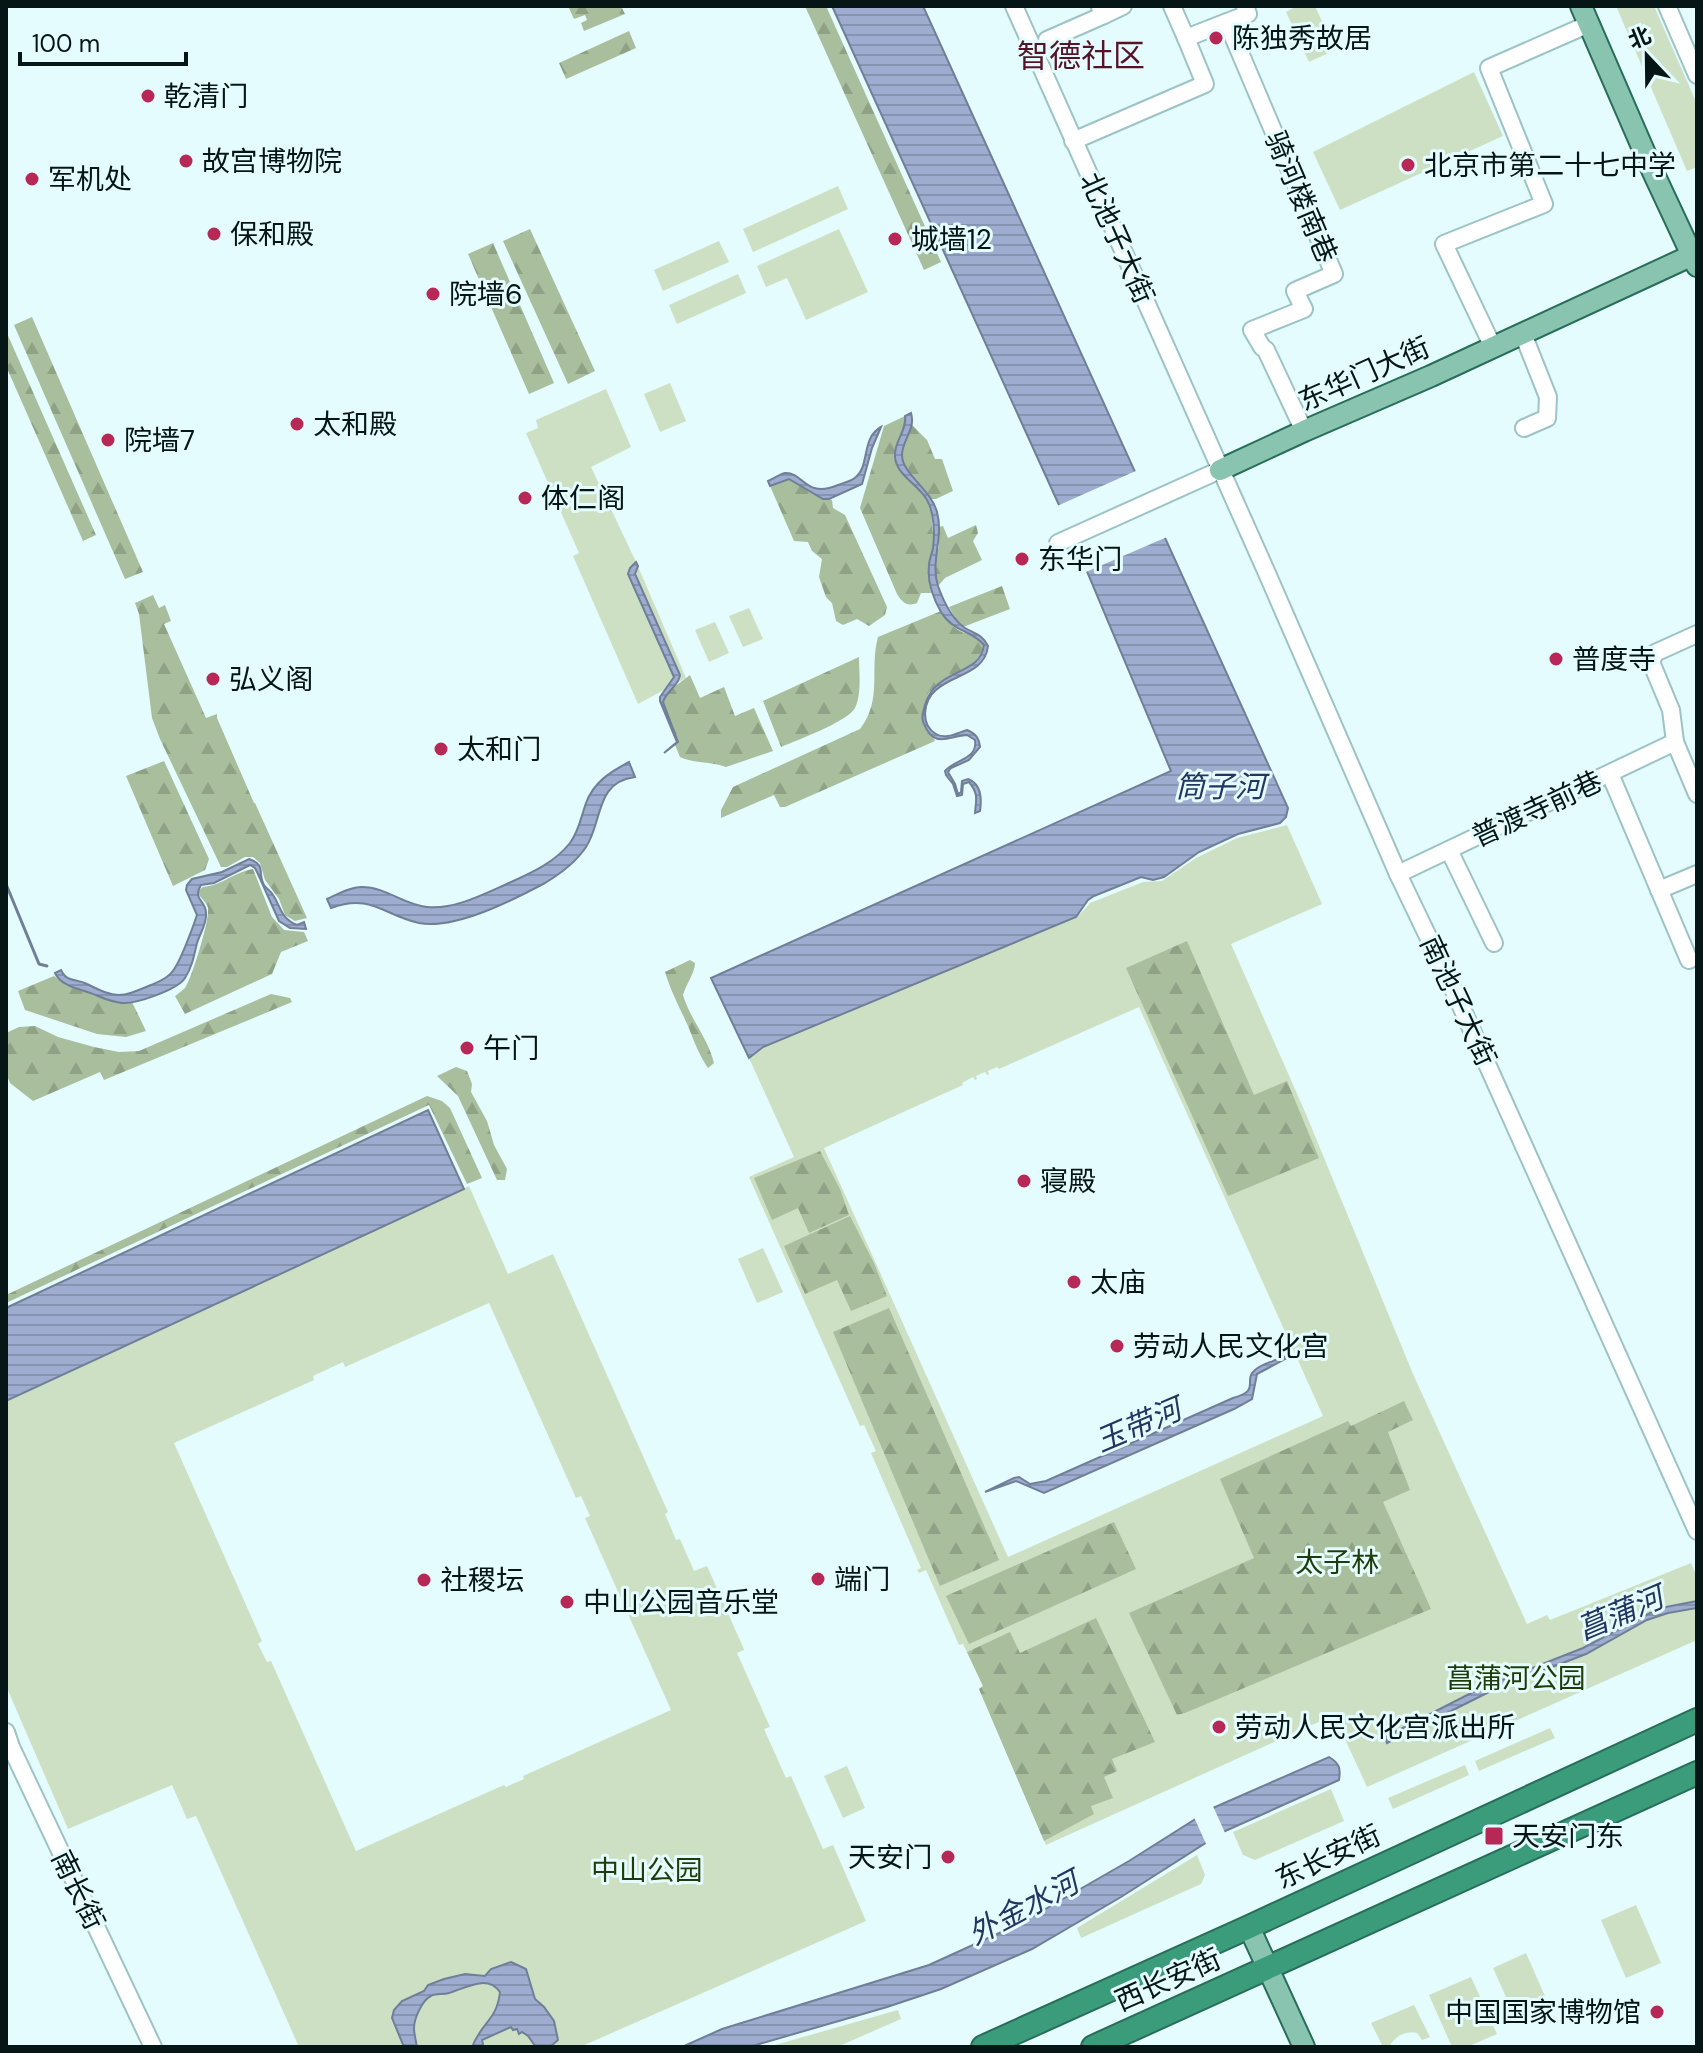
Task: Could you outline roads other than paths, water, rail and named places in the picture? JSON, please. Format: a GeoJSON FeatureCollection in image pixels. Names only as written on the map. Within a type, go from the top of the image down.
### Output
{"type":"FeatureCollection","features":[{"type":"Feature","properties":{"kind":"highway","name":"东长安街"},"geometry":{"type":"LineString","coordinates":[[983,2047],[1697,1720]]}},
{"type":"Feature","properties":{"kind":"highway"},"geometry":{"type":"LineString","coordinates":[[1267,1969],[1697,1773]]}},
{"type":"Feature","properties":{"kind":"highway","name":"西长安街"},"geometry":{"type":"LineString","coordinates":[[1093,2047],[1267,1969]]}},
{"type":"Feature","properties":{"kind":"main road"},"geometry":{"type":"LineString","coordinates":[[1585,15],[1653,172],[1695,258]]}},
{"type":"Feature","properties":{"kind":"main road","name":"东华门大街"},"geometry":{"type":"LineString","coordinates":[[1220,470],[1695,258]]}},
{"type":"Feature","properties":{"kind":"main road"},"geometry":{"type":"LineString","coordinates":[[1249,1927],[1304,2047]]}},
{"type":"Feature","properties":{"kind":"street","name":"北池子大街"},"geometry":{"type":"LineString","coordinates":[[1014,6],[1220,470]]}},
{"type":"Feature","properties":{"kind":"street"},"geometry":{"type":"LineString","coordinates":[[1047,40],[1102,10],[1123,6]]}},
{"type":"Feature","properties":{"kind":"street"},"geometry":{"type":"LineString","coordinates":[[1073,141],[1205,84],[1172,6]]}},
{"type":"Feature","properties":{"kind":"street"},"geometry":{"type":"LineString","coordinates":[[1186,38],[1248,14],[1245,6]]}},
{"type":"Feature","properties":{"kind":"street"},"geometry":{"type":"LineString","coordinates":[[1667,6],[1693,53],[1697,75]]}},
{"type":"Feature","properties":{"kind":"street"},"geometry":{"type":"LineString","coordinates":[[1493,347],[1444,244],[1544,204],[1489,68],[1585,15]]}},
{"type":"Feature","properties":{"kind":"street","name":"骑河楼南巷"},"geometry":{"type":"LineString","coordinates":[[1227,22],[1334,274],[1295,291],[1304,309],[1252,330],[1266,350],[1304,431]]}},
{"type":"Feature","properties":{"kind":"street"},"geometry":{"type":"LineString","coordinates":[[1523,334],[1548,397],[1547,418],[1524,428]]}},
{"type":"Feature","properties":{"kind":"street","name":"东华门大街"},"geometry":{"type":"LineString","coordinates":[[1064,540],[1220,470]]}},
{"type":"Feature","properties":{"kind":"street","name":"南池子大街"},"geometry":{"type":"LineString","coordinates":[[1220,470],[1398,874],[1456,995],[1697,1531]]}},
{"type":"Feature","properties":{"kind":"street"},"geometry":{"type":"LineString","coordinates":[[1695,640],[1655,653],[1651,662],[1671,710],[1675,742],[1697,794]]}},
{"type":"Feature","properties":{"kind":"street","name":"普渡寺前巷"},"geometry":{"type":"LineString","coordinates":[[1398,874],[1675,742]]}},
{"type":"Feature","properties":{"kind":"street"},"geometry":{"type":"LineString","coordinates":[[1610,774],[1689,960]]}},
{"type":"Feature","properties":{"kind":"street"},"geometry":{"type":"LineString","coordinates":[[1449,850],[1494,943]]}},
{"type":"Feature","properties":{"kind":"street"},"geometry":{"type":"LineString","coordinates":[[1659,890],[1697,874]]}},
{"type":"Feature","properties":{"kind":"street","name":"南长街"},"geometry":{"type":"LineString","coordinates":[[6,1732],[153,2047]]}},
{"type":"Feature","properties":{"kind":"water","name":"筒子河"},"geometry":{"type":"Polygon","coordinates":[[[832,6],[923,6],[1288,808],[1286,817],[1280,823],[1238,834],[1199,852],[1164,877],[1153,880],[1141,877],[1094,896],[1076,917],[763,1047],[749,1058],[711,978],[1171,771],[1059,505],[832,6]]]}},
{"type":"Feature","properties":{"kind":"water"},"geometry":{"type":"Polygon","coordinates":[[[911,413],[912,424],[904,444],[903,462],[937,512],[939,531],[935,568],[938,586],[956,620],[981,637],[988,646],[986,655],[975,668],[936,690],[928,700],[925,713],[927,725],[940,736],[967,730],[978,739],[980,747],[969,760],[948,772],[958,794],[962,781],[968,779],[978,788],[980,811],[975,813],[976,797],[972,786],[969,782],[963,784],[962,795],[957,796],[945,771],[973,752],[975,740],[967,735],[937,739],[928,732],[923,719],[925,705],[931,693],[938,684],[975,663],[984,645],[946,619],[931,590],[929,561],[934,536],[931,511],[927,500],[899,468],[895,456],[905,416],[911,413]]]}},
{"type":"Feature","properties":{"kind":"water"},"geometry":{"type":"Polygon","coordinates":[[[881,427],[862,484],[829,499],[823,499],[789,479],[770,486],[768,481],[785,473],[797,476],[818,489],[852,480],[863,466],[871,438],[881,427]]]}},
{"type":"Feature","properties":{"kind":"water"},"geometry":{"type":"Polygon","coordinates":[[[636,562],[635,574],[680,675],[663,702],[678,742],[664,753],[677,742],[660,701],[674,677],[628,574],[636,562]]]}},
{"type":"Feature","properties":{"kind":"water"},"geometry":{"type":"Polygon","coordinates":[[[629,762],[635,777],[622,780],[606,794],[591,837],[573,863],[545,883],[517,897],[466,918],[433,924],[419,923],[367,904],[345,904],[331,908],[327,899],[362,887],[379,890],[419,906],[448,906],[526,875],[564,850],[576,834],[593,789],[609,774],[629,762]]]}},
{"type":"Feature","properties":{"kind":"water"},"geometry":{"type":"Polygon","coordinates":[[[249,859],[260,867],[262,881],[284,916],[297,925],[304,922],[306,929],[290,928],[279,921],[255,868],[250,865],[214,883],[201,885],[198,894],[205,909],[205,921],[189,970],[181,983],[146,999],[122,1003],[68,985],[58,978],[55,973],[61,970],[69,979],[119,995],[157,983],[172,972],[179,961],[197,915],[186,890],[187,885],[192,879],[222,872],[249,859]]]}},
{"type":"Feature","properties":{"kind":"water"},"geometry":{"type":"Polygon","coordinates":[[[428,1110],[464,1189],[6,1401],[6,1308],[428,1110]]]}},
{"type":"Feature","properties":{"kind":"water"},"geometry":{"type":"Polygon","coordinates":[[[1287,1356],[1257,1374],[1252,1399],[1234,1409],[1044,1493],[1016,1481],[985,1492],[1019,1477],[1030,1484],[1046,1481],[1242,1395],[1249,1389],[1255,1370],[1287,1356]]]}},
{"type":"Feature","properties":{"kind":"water"},"geometry":{"type":"Polygon","coordinates":[[[1697,1601],[1697,1608],[1647,1620],[1586,1654],[1493,1690],[1387,1743],[1385,1737],[1479,1689],[1583,1648],[1650,1613],[1697,1601]]]}},
{"type":"Feature","properties":{"kind":"water"},"geometry":{"type":"Polygon","coordinates":[[[1329,1757],[1338,1766],[1339,1780],[1223,1832],[1032,1949],[941,1989],[749,2047],[682,2047],[722,2029],[929,1965],[1021,1923],[1213,1808],[1329,1757]]]}},
{"type":"Feature","properties":{"kind":"water"},"geometry":{"type":"Polygon","coordinates":[[[511,1962],[526,1969],[535,1999],[554,2021],[558,2040],[550,2047],[536,2047],[528,2036],[522,2032],[519,2034],[517,2029],[511,2027],[482,2040],[480,2047],[472,2047],[496,2009],[500,1992],[483,1983],[428,1998],[414,2024],[417,2047],[404,2047],[392,2018],[402,2001],[444,1979],[465,1974],[485,1976],[491,1969],[511,1962]]]}},
{"type":"Feature","properties":{"kind":"waterway"},"geometry":{"type":"LineString","coordinates":[[6,884],[39,964],[47,966]]}},
{"type":"Feature","properties":{"kind":"place","name":"陈独秀故居"},"geometry":{"type":"Point","coordinates":[1216,38]}},
{"type":"Feature","properties":{"kind":"place","name":"乾清门"},"geometry":{"type":"Point","coordinates":[148,96]}},
{"type":"Feature","properties":{"kind":"place","name":"故宫博物院"},"geometry":{"type":"Point","coordinates":[186,161]}},
{"type":"Feature","properties":{"kind":"place","name":"北京市第二十七中学"},"geometry":{"type":"Point","coordinates":[1408,165]}},
{"type":"Feature","properties":{"kind":"place","name":"军机处"},"geometry":{"type":"Point","coordinates":[32,179]}},
{"type":"Feature","properties":{"kind":"place","name":"保和殿"},"geometry":{"type":"Point","coordinates":[214,234]}},
{"type":"Feature","properties":{"kind":"place","name":"城墙12"},"geometry":{"type":"Point","coordinates":[895,239]}},
{"type":"Feature","properties":{"kind":"place","name":"院墙6"},"geometry":{"type":"Point","coordinates":[433,294]}},
{"type":"Feature","properties":{"kind":"place","name":"太和殿"},"geometry":{"type":"Point","coordinates":[297,424]}},
{"type":"Feature","properties":{"kind":"place","name":"院墙7"},"geometry":{"type":"Point","coordinates":[108,440]}},
{"type":"Feature","properties":{"kind":"place","name":"体仁阁"},"geometry":{"type":"Point","coordinates":[525,498]}},
{"type":"Feature","properties":{"kind":"place","name":"东华门"},"geometry":{"type":"Point","coordinates":[1022,559]}},
{"type":"Feature","properties":{"kind":"place","name":"普度寺"},"geometry":{"type":"Point","coordinates":[1556,659]}},
{"type":"Feature","properties":{"kind":"place","name":"弘义阁"},"geometry":{"type":"Point","coordinates":[213,679]}},
{"type":"Feature","properties":{"kind":"place","name":"太和门"},"geometry":{"type":"Point","coordinates":[441,749]}},
{"type":"Feature","properties":{"kind":"place","name":"午门"},"geometry":{"type":"Point","coordinates":[467,1048]}},
{"type":"Feature","properties":{"kind":"place","name":"寝殿"},"geometry":{"type":"Point","coordinates":[1024,1181]}},
{"type":"Feature","properties":{"kind":"place","name":"太庙"},"geometry":{"type":"Point","coordinates":[1074,1282]}},
{"type":"Feature","properties":{"kind":"place","name":"劳动人民文化宫"},"geometry":{"type":"Point","coordinates":[1117,1346]}},
{"type":"Feature","properties":{"kind":"place","name":"端门"},"geometry":{"type":"Point","coordinates":[818,1579]}},
{"type":"Feature","properties":{"kind":"place","name":"社稷坛"},"geometry":{"type":"Point","coordinates":[424,1580]}},
{"type":"Feature","properties":{"kind":"place","name":"中山公园音乐堂"},"geometry":{"type":"Point","coordinates":[567,1602]}},
{"type":"Feature","properties":{"kind":"place","name":"劳动人民文化宫派出所"},"geometry":{"type":"Point","coordinates":[1219,1727]}},
{"type":"Feature","properties":{"kind":"place","name":"天安门东"},"geometry":{"type":"Point","coordinates":[1494,1836]}},
{"type":"Feature","properties":{"kind":"place","name":"天安门"},"geometry":{"type":"Point","coordinates":[948,1857]}},
{"type":"Feature","properties":{"kind":"place","name":"中国国家博物馆"},"geometry":{"type":"Point","coordinates":[1657,2012]}},
{"type":"Feature","properties":{"kind":"district","name":"智德社区"},"geometry":{"type":"Point","coordinates":[1081,56]}},
{"type":"Feature","properties":{"kind":"water label","name":"玉带河"},"geometry":{"type":"Point","coordinates":[1138,1425]}},
{"type":"Feature","properties":{"kind":"water label","name":"菖蒲河"},"geometry":{"type":"Point","coordinates":[1620,1613]}},
{"type":"Feature","properties":{"kind":"water label","name":"外金水河"},"geometry":{"type":"Point","coordinates":[1023,1908]}},
{"type":"Feature","properties":{"kind":"park label","name":"太子林"},"geometry":{"type":"Point","coordinates":[1337,1562]}},
{"type":"Feature","properties":{"kind":"park label","name":"菖蒲河公园"},"geometry":{"type":"Point","coordinates":[1516,1678]}},
{"type":"Feature","properties":{"kind":"park label","name":"中山公园"},"geometry":{"type":"Point","coordinates":[647,1870]}}]}
